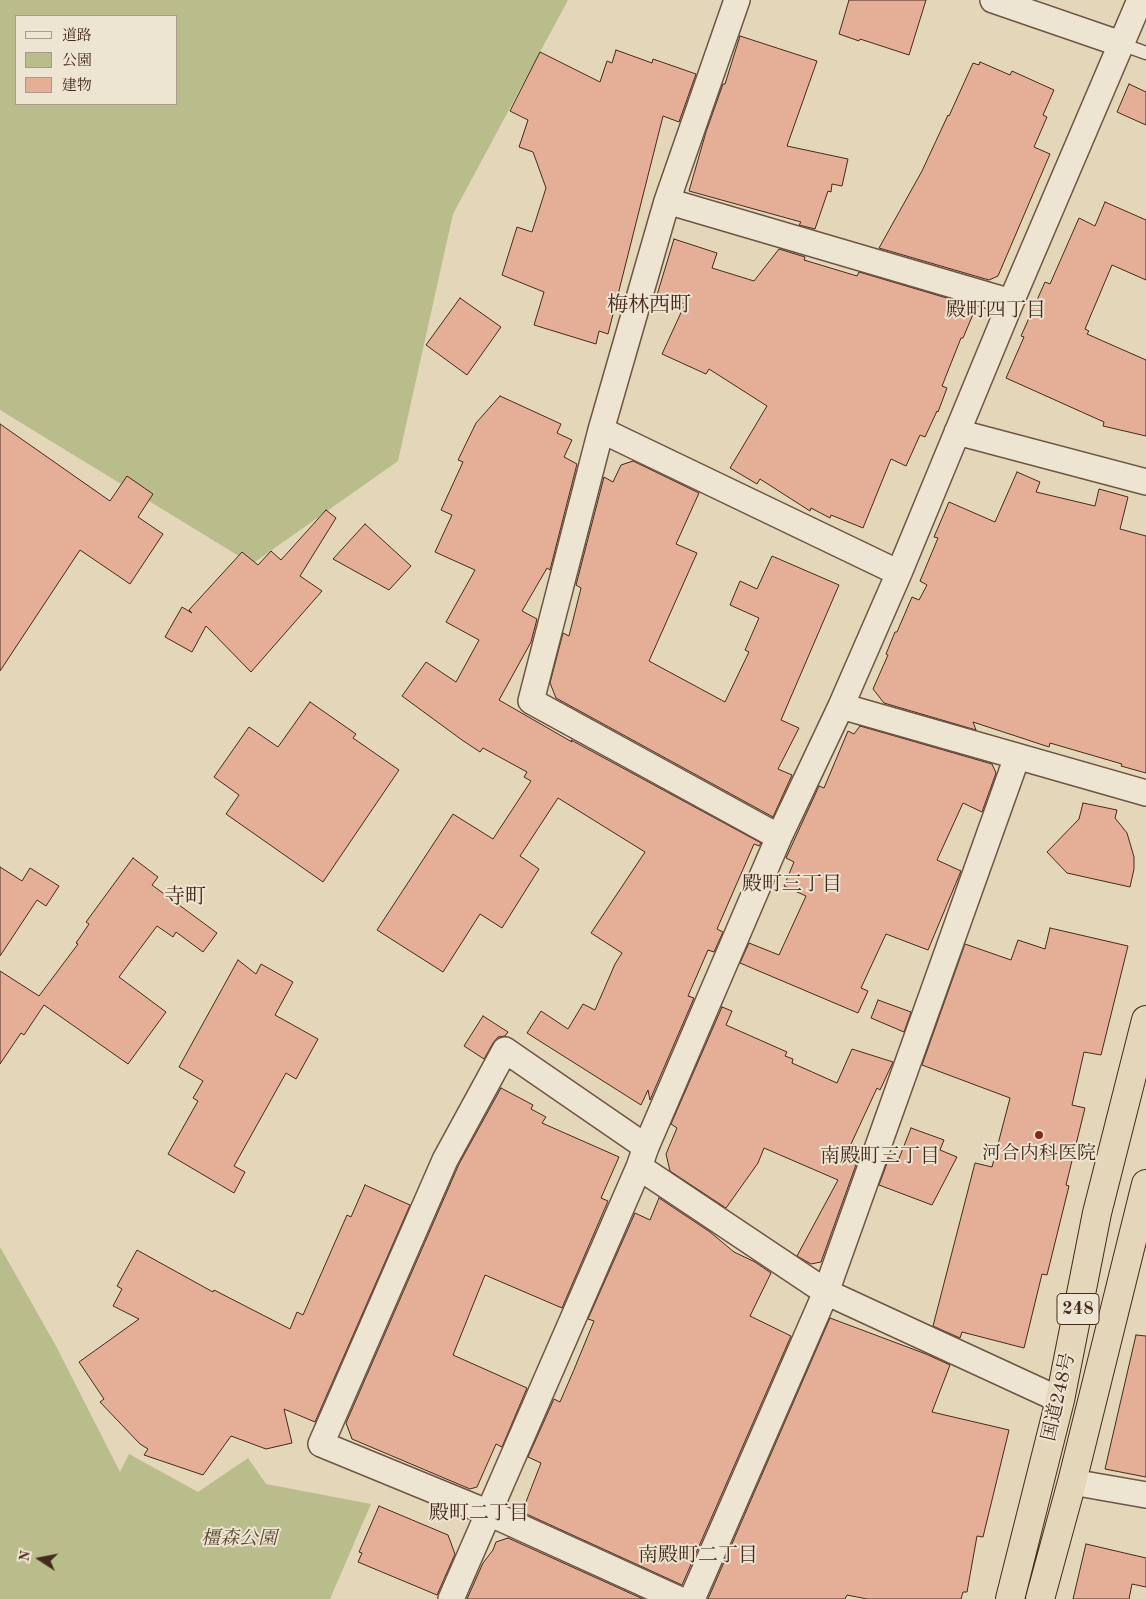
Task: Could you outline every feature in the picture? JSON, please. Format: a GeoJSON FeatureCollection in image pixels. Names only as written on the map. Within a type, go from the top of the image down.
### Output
{"type":"FeatureCollection","features":[{"type":"Feature","properties":{"kind":"highway","name":"国道248号"},"geometry":{"type":"LineString","coordinates":[[1010,1599],[1060,1400],[1097,1213],[1146,1020]]}},
{"type":"Feature","properties":{"kind":"highway","name":"国道248号"},"geometry":{"type":"LineString","coordinates":[[1040,1599],[1142,1225],[1146,1184]]}},
{"type":"Feature","properties":{"kind":"street"},"geometry":{"type":"LineString","coordinates":[[737,0],[667,201],[601,430],[531,701],[779,837]]}},
{"type":"Feature","properties":{"kind":"street"},"geometry":{"type":"LineString","coordinates":[[993,0],[1121,44]]}},
{"type":"Feature","properties":{"kind":"street"},"geometry":{"type":"LineString","coordinates":[[451,1599],[643,1157],[779,837],[841,706],[899,573],[1011,302],[1140,0]]}},
{"type":"Feature","properties":{"kind":"street"},"geometry":{"type":"LineString","coordinates":[[667,201],[1011,302]]}},
{"type":"Feature","properties":{"kind":"street"},"geometry":{"type":"LineString","coordinates":[[601,430],[899,573]]}},
{"type":"Feature","properties":{"kind":"street"},"geometry":{"type":"LineString","coordinates":[[957,432],[1146,482]]}},
{"type":"Feature","properties":{"kind":"street"},"geometry":{"type":"LineString","coordinates":[[841,706],[1146,793]]}},
{"type":"Feature","properties":{"kind":"street"},"geometry":{"type":"LineString","coordinates":[[692,1599],[826,1292],[1017,757]]}},
{"type":"Feature","properties":{"kind":"street"},"geometry":{"type":"LineString","coordinates":[[678,1599],[489,1513],[321,1444],[446,1160],[505,1050],[643,1157],[826,1292],[1060,1400]]}},
{"type":"Feature","properties":{"kind":"street"},"geometry":{"type":"LineString","coordinates":[[1072,1482],[1146,1495]]}},
{"type":"Feature","properties":{"kind":"lane"},"geometry":{"type":"LineString","coordinates":[[1121,44],[1146,52]]}},
{"type":"Feature","properties":{"kind":"green space"},"geometry":{"type":"Polygon","coordinates":[[[0,0],[568,0],[453,214],[398,461],[252,564],[0,410],[0,0]]]}},
{"type":"Feature","properties":{"kind":"green space","name":"橿森公園"},"geometry":{"type":"Polygon","coordinates":[[[0,1247],[56,1346],[120,1472],[129,1454],[198,1492],[248,1458],[266,1484],[371,1504],[330,1599],[0,1599],[0,1247]]]}},
{"type":"Feature","properties":{"kind":"building"},"geometry":{"type":"Polygon","coordinates":[[[849,0],[926,0],[909,55],[839,34],[849,0]]]}},
{"type":"Feature","properties":{"kind":"building"},"geometry":{"type":"Polygon","coordinates":[[[740,36],[817,61],[787,146],[848,159],[842,186],[832,184],[831,192],[828,191],[815,229],[799,225],[801,222],[689,191],[706,132],[723,84],[725,84],[740,36]]]}},
{"type":"Feature","properties":{"kind":"building"},"geometry":{"type":"Polygon","coordinates":[[[616,50],[652,63],[653,59],[696,74],[679,122],[663,116],[608,334],[599,331],[596,344],[534,325],[544,292],[502,275],[517,227],[532,232],[546,188],[533,152],[519,147],[528,120],[510,111],[540,52],[600,82],[607,61],[612,63],[616,50]]]}},
{"type":"Feature","properties":{"kind":"building"},"geometry":{"type":"Polygon","coordinates":[[[980,62],[1010,75],[1012,71],[1054,90],[1043,115],[1047,117],[1034,147],[1050,154],[998,276],[989,280],[879,248],[922,171],[973,63],[979,65],[980,62]]]}},
{"type":"Feature","properties":{"kind":"building"},"geometry":{"type":"Polygon","coordinates":[[[1129,84],[1146,92],[1146,125],[1117,112],[1129,84]]]}},
{"type":"Feature","properties":{"kind":"building"},"geometry":{"type":"Polygon","coordinates":[[[1105,202],[1146,220],[1146,280],[1112,265],[1085,329],[1089,331],[1087,334],[1146,360],[1146,436],[1103,426],[1104,422],[1006,378],[1024,337],[1021,336],[1045,282],[1050,284],[1079,218],[1095,226],[1105,202]]]}},
{"type":"Feature","properties":{"kind":"building"},"geometry":{"type":"Polygon","coordinates":[[[674,239],[717,253],[712,268],[754,281],[779,249],[805,257],[804,260],[857,276],[859,272],[950,299],[947,300],[974,312],[963,338],[961,338],[942,386],[947,388],[938,412],[925,437],[920,435],[906,466],[891,459],[863,528],[831,515],[830,518],[811,508],[810,511],[760,479],[757,484],[730,468],[767,406],[709,369],[706,374],[662,354],[685,304],[657,295],[674,239]]]}},
{"type":"Feature","properties":{"kind":"building"},"geometry":{"type":"Polygon","coordinates":[[[460,298],[501,327],[467,375],[426,345],[460,298]]]}},
{"type":"Feature","properties":{"kind":"building"},"geometry":{"type":"Polygon","coordinates":[[[500,396],[561,424],[557,433],[572,440],[564,457],[577,464],[550,570],[547,568],[522,611],[537,619],[531,642],[499,700],[572,742],[571,740],[761,843],[759,846],[754,844],[717,929],[723,932],[714,952],[708,950],[688,996],[694,998],[650,1100],[648,1090],[641,1105],[527,1033],[541,1011],[568,1029],[583,1004],[595,1010],[615,964],[622,953],[591,933],[645,852],[558,798],[520,856],[539,869],[502,928],[480,914],[443,972],[377,930],[453,814],[493,839],[531,781],[524,777],[527,772],[483,748],[480,752],[402,696],[426,662],[456,682],[479,640],[446,622],[475,570],[435,552],[452,515],[441,510],[463,462],[458,460],[476,423],[500,396]]]}},
{"type":"Feature","properties":{"kind":"building"},"geometry":{"type":"Polygon","coordinates":[[[0,424],[110,501],[127,476],[153,494],[138,517],[163,534],[130,584],[80,550],[0,671],[0,424]]]}},
{"type":"Feature","properties":{"kind":"building"},"geometry":{"type":"Polygon","coordinates":[[[633,461],[699,493],[676,544],[697,553],[649,661],[725,702],[749,652],[745,650],[759,618],[730,605],[740,581],[757,589],[772,556],[839,585],[781,720],[799,728],[778,769],[792,775],[773,817],[556,698],[550,683],[563,633],[569,636],[581,588],[576,585],[604,477],[613,482],[621,465],[633,461]]]}},
{"type":"Feature","properties":{"kind":"building"},"geometry":{"type":"Polygon","coordinates":[[[1017,472],[1040,482],[1036,492],[1095,506],[1099,489],[1128,497],[1120,529],[1146,536],[1146,773],[1050,743],[1049,747],[973,722],[976,730],[884,703],[873,689],[888,655],[886,654],[895,632],[897,632],[912,597],[919,600],[927,585],[920,581],[938,538],[934,537],[949,502],[995,522],[1017,472]]]}},
{"type":"Feature","properties":{"kind":"building"},"geometry":{"type":"Polygon","coordinates":[[[326,510],[336,518],[300,576],[322,591],[251,672],[206,626],[192,652],[165,637],[182,607],[192,613],[189,610],[242,552],[258,565],[271,551],[281,560],[326,510]]]}},
{"type":"Feature","properties":{"kind":"building"},"geometry":{"type":"Polygon","coordinates":[[[365,524],[411,566],[389,590],[333,559],[365,524]]]}},
{"type":"Feature","properties":{"kind":"building"},"geometry":{"type":"Polygon","coordinates":[[[310,702],[356,734],[353,738],[399,770],[323,882],[226,814],[239,795],[214,777],[249,727],[278,747],[310,702]]]}},
{"type":"Feature","properties":{"kind":"building"},"geometry":{"type":"Polygon","coordinates":[[[860,726],[992,764],[996,773],[982,812],[963,803],[937,860],[961,871],[928,950],[886,934],[861,988],[868,991],[858,1013],[740,963],[749,943],[779,955],[806,896],[784,886],[794,862],[786,858],[819,786],[824,788],[848,731],[854,734],[860,726]]]}},
{"type":"Feature","properties":{"kind":"building"},"geometry":{"type":"Polygon","coordinates":[[[1083,803],[1117,810],[1115,818],[1127,833],[1134,857],[1134,869],[1130,887],[1067,873],[1047,852],[1079,819],[1083,803]]]}},
{"type":"Feature","properties":{"kind":"building"},"geometry":{"type":"Polygon","coordinates":[[[133,858],[158,877],[152,885],[217,933],[203,952],[176,932],[173,937],[157,926],[119,977],[166,1012],[128,1064],[44,1005],[24,1035],[21,1033],[0,1064],[0,971],[39,996],[78,944],[76,943],[89,924],[86,922],[133,858]]]}},
{"type":"Feature","properties":{"kind":"building"},"geometry":{"type":"Polygon","coordinates":[[[0,867],[22,881],[30,868],[59,886],[46,906],[37,900],[0,956],[0,867]]]}},
{"type":"Feature","properties":{"kind":"building"},"geometry":{"type":"Polygon","coordinates":[[[1050,928],[1128,946],[1101,1055],[1084,1052],[1072,1105],[1085,1108],[1066,1185],[1069,1186],[1047,1275],[1042,1274],[1024,1348],[962,1332],[960,1338],[933,1326],[975,1163],[992,1167],[1010,1098],[922,1065],[965,944],[1011,960],[1018,940],[1045,949],[1050,928]]]}},
{"type":"Feature","properties":{"kind":"building"},"geometry":{"type":"Polygon","coordinates":[[[238,960],[256,974],[261,964],[293,982],[275,1015],[318,1039],[296,1079],[286,1073],[234,1166],[245,1172],[234,1193],[168,1154],[198,1101],[193,1098],[203,1081],[179,1067],[238,960]]]}},
{"type":"Feature","properties":{"kind":"building"},"geometry":{"type":"Polygon","coordinates":[[[878,1000],[911,1012],[904,1032],[871,1018],[878,1000]]]}},
{"type":"Feature","properties":{"kind":"building"},"geometry":{"type":"Polygon","coordinates":[[[722,1007],[732,1011],[726,1025],[787,1052],[785,1056],[793,1059],[792,1063],[837,1083],[852,1049],[893,1062],[880,1090],[877,1088],[851,1144],[862,1148],[821,1262],[811,1264],[797,1256],[838,1180],[764,1148],[758,1163],[726,1208],[670,1171],[666,1154],[677,1128],[671,1124],[722,1007]]]}},
{"type":"Feature","properties":{"kind":"building"},"geometry":{"type":"Polygon","coordinates":[[[483,1016],[508,1032],[505,1036],[498,1037],[484,1059],[464,1046],[483,1016]]]}},
{"type":"Feature","properties":{"kind":"building"},"geometry":{"type":"Polygon","coordinates":[[[501,1088],[533,1105],[531,1109],[546,1117],[542,1123],[619,1157],[601,1198],[608,1201],[562,1308],[485,1275],[453,1355],[527,1388],[502,1447],[496,1444],[477,1487],[470,1489],[352,1439],[346,1423],[459,1164],[501,1088]]]}},
{"type":"Feature","properties":{"kind":"building"},"geometry":{"type":"Polygon","coordinates":[[[911,1128],[944,1140],[940,1150],[957,1157],[932,1205],[879,1185],[889,1158],[898,1161],[911,1128]]]}},
{"type":"Feature","properties":{"kind":"building"},"geometry":{"type":"Polygon","coordinates":[[[365,1185],[410,1205],[315,1422],[284,1409],[292,1443],[266,1449],[231,1436],[203,1475],[144,1455],[148,1449],[140,1444],[100,1402],[104,1399],[79,1362],[139,1319],[113,1306],[122,1289],[117,1286],[137,1250],[213,1292],[214,1290],[290,1329],[297,1312],[303,1315],[347,1215],[351,1217],[365,1185]]]}},
{"type":"Feature","properties":{"kind":"building"},"geometry":{"type":"Polygon","coordinates":[[[659,1198],[710,1232],[734,1252],[755,1262],[771,1273],[750,1316],[791,1336],[682,1585],[522,1512],[541,1463],[528,1457],[554,1399],[560,1402],[594,1321],[588,1319],[635,1213],[650,1220],[659,1198]]]}},
{"type":"Feature","properties":{"kind":"building"},"geometry":{"type":"Polygon","coordinates":[[[830,1318],[950,1365],[932,1412],[1009,1430],[983,1537],[977,1536],[967,1592],[963,1592],[961,1599],[867,1599],[847,1595],[845,1599],[708,1599],[830,1318]]]}},
{"type":"Feature","properties":{"kind":"building"},"geometry":{"type":"Polygon","coordinates":[[[1136,1335],[1146,1336],[1146,1477],[1105,1469],[1136,1335]]]}},
{"type":"Feature","properties":{"kind":"building"},"geometry":{"type":"Polygon","coordinates":[[[379,1506],[448,1535],[455,1554],[437,1595],[358,1562],[362,1553],[359,1552],[379,1506]]]}},
{"type":"Feature","properties":{"kind":"building"},"geometry":{"type":"Polygon","coordinates":[[[508,1538],[643,1599],[467,1599],[483,1563],[493,1550],[496,1542],[508,1538]]]}},
{"type":"Feature","properties":{"kind":"building"},"geometry":{"type":"Polygon","coordinates":[[[1086,1544],[1146,1558],[1146,1587],[1132,1584],[1129,1599],[1073,1599],[1086,1544]]]}},
{"type":"Feature","properties":{"kind":"place","name":"河合内科医院"},"geometry":{"type":"Point","coordinates":[1039,1135]}},
{"type":"Feature","properties":{"kind":"district","name":"梅林西町"},"geometry":{"type":"Point","coordinates":[649,305]}},
{"type":"Feature","properties":{"kind":"district","name":"殿町四丁目"},"geometry":{"type":"Point","coordinates":[996,311]}},
{"type":"Feature","properties":{"kind":"district","name":"殿町三丁目"},"geometry":{"type":"Point","coordinates":[792,885]}},
{"type":"Feature","properties":{"kind":"district","name":"寺町"},"geometry":{"type":"Point","coordinates":[185,897]}},
{"type":"Feature","properties":{"kind":"district","name":"南殿町三丁目"},"geometry":{"type":"Point","coordinates":[880,1157]}},
{"type":"Feature","properties":{"kind":"district","name":"殿町二丁目"},"geometry":{"type":"Point","coordinates":[479,1514]}},
{"type":"Feature","properties":{"kind":"district","name":"南殿町二丁目"},"geometry":{"type":"Point","coordinates":[698,1556]}}]}
